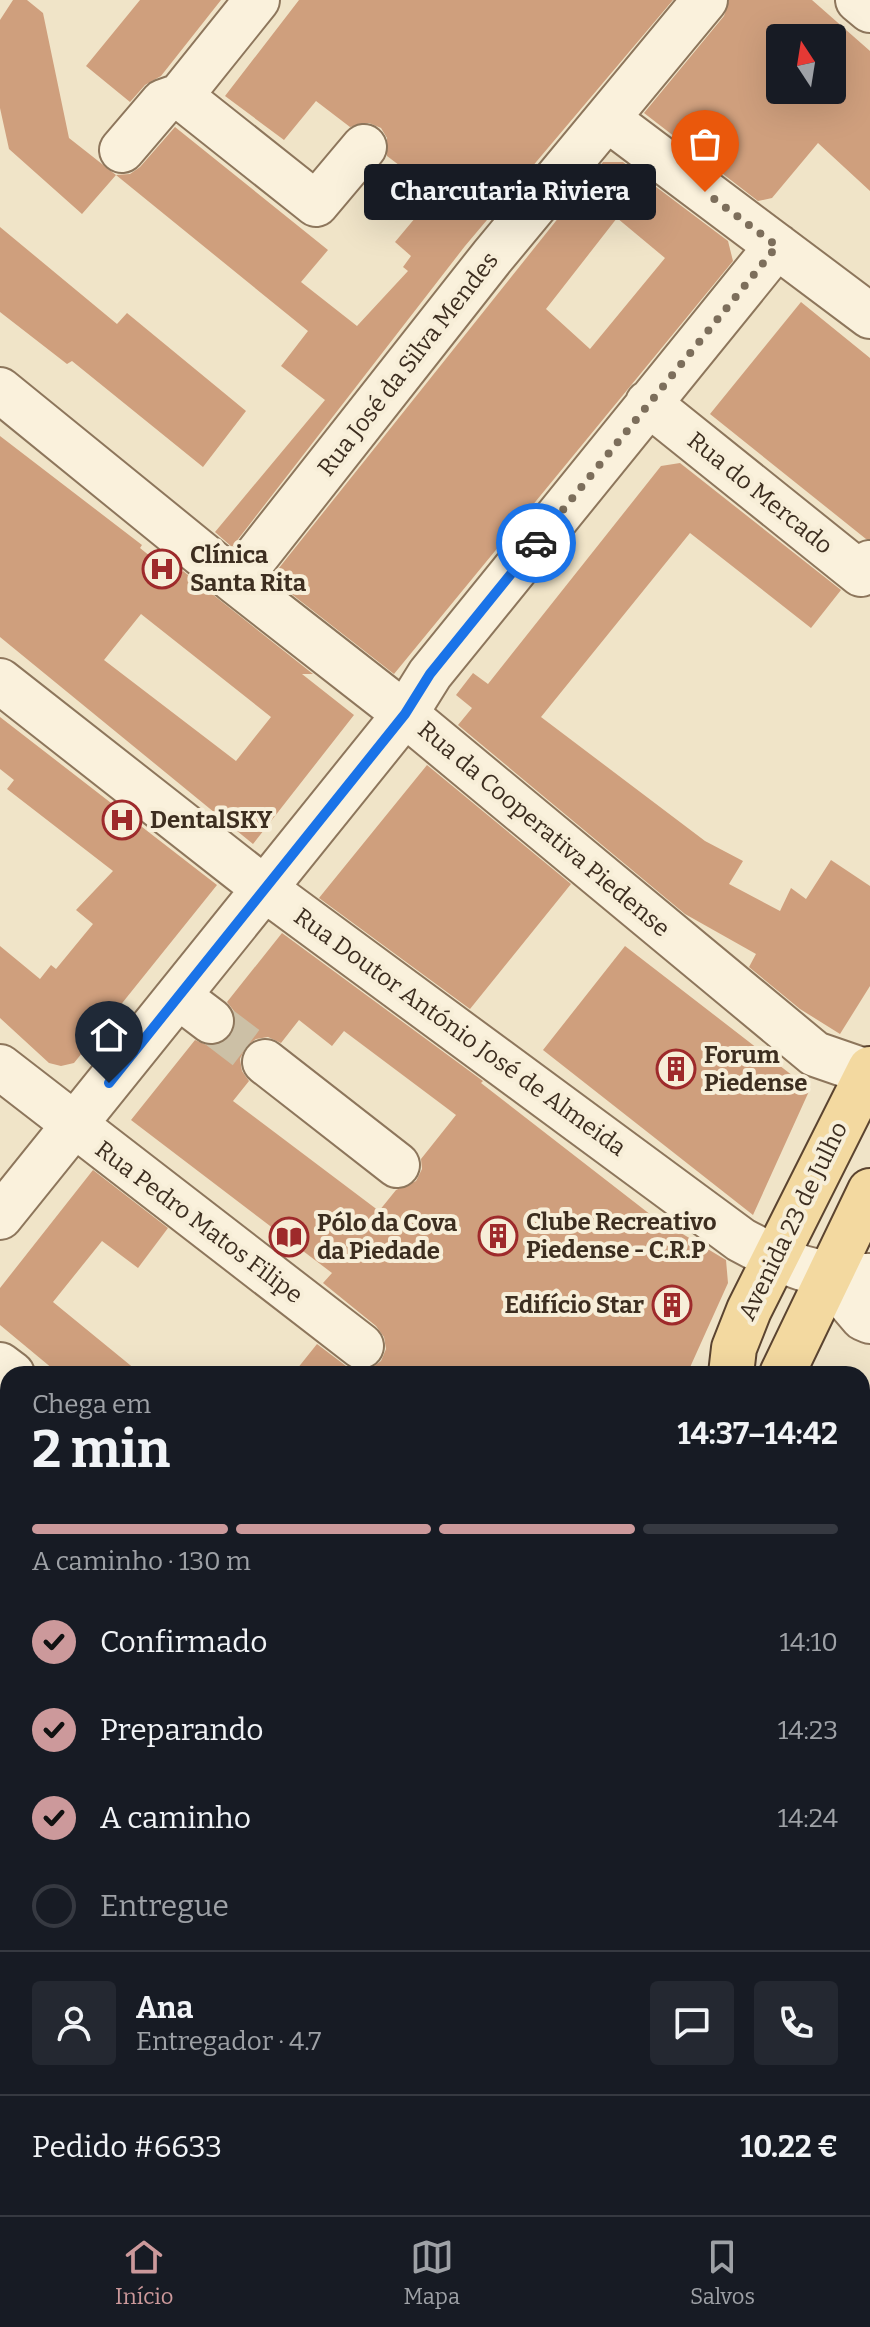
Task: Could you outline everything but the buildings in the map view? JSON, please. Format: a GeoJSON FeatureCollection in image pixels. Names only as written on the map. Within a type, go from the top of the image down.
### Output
{"type":"FeatureCollection","features":[{"type":"Feature","properties":{"kind":"main road","name":"Avenida 23 de Julho"},"geometry":{"type":"LineString","coordinates":[[732,1366],[734,1348],[774,1258],[869,1072]]}},
{"type":"Feature","properties":{"kind":"main road"},"geometry":{"type":"LineString","coordinates":[[788,1366],[849,1277],[870,1191]]}},
{"type":"Feature","properties":{"kind":"street"},"geometry":{"type":"LineString","coordinates":[[122,150],[163,102],[180,96],[257,0]]}},
{"type":"Feature","properties":{"kind":"street","name":"Rua José da Silva Mendes"},"geometry":{"type":"LineString","coordinates":[[236,582],[492,257],[609,120],[705,0]]}},
{"type":"Feature","properties":{"kind":"street"},"geometry":{"type":"LineString","coordinates":[[858,0],[870,10]]}},
{"type":"Feature","properties":{"kind":"street"},"geometry":{"type":"LineString","coordinates":[[180,96],[316,204],[364,147]]}},
{"type":"Feature","properties":{"kind":"street"},"geometry":{"type":"LineString","coordinates":[[609,120],[870,316]]}},
{"type":"Feature","properties":{"kind":"street"},"geometry":{"type":"LineString","coordinates":[[0,1217],[74,1126],[194,1009],[265,889],[405,714],[430,674],[777,246]]}},
{"type":"Feature","properties":{"kind":"street","name":"Rua da Cooperativa Piedense"},"geometry":{"type":"LineString","coordinates":[[0,390],[236,582],[405,714],[815,1054],[869,1072]]}},
{"type":"Feature","properties":{"kind":"street","name":"Rua do Mercado"},"geometry":{"type":"LineString","coordinates":[[648,403],[861,574],[870,563]]}},
{"type":"Feature","properties":{"kind":"street","name":"Rua Doutor António José de Almeida"},"geometry":{"type":"LineString","coordinates":[[0,681],[265,889],[741,1240],[774,1258],[849,1277]]}},
{"type":"Feature","properties":{"kind":"street"},"geometry":{"type":"LineString","coordinates":[[265,1062],[397,1165]]}},
{"type":"Feature","properties":{"kind":"street","name":"Rua Pedro Matos Filipe"},"geometry":{"type":"LineString","coordinates":[[0,1067],[361,1346]]}},
{"type":"Feature","properties":{"kind":"street"},"geometry":{"type":"LineString","coordinates":[[849,1277],[863,1318],[870,1321]]}},
{"type":"Feature","properties":{"kind":"tunnel"},"geometry":{"type":"LineString","coordinates":[[211,1021],[265,1062]]}},
{"type":"Feature","properties":{"kind":"way so far"},"geometry":{"type":"LineString","coordinates":[[536,543],[777,246],[705,192]]}},
{"type":"Feature","properties":{"kind":"place","name":"Charcutaria Riviera"},"geometry":{"type":"Point","coordinates":[705,192]}},
{"type":"Feature","properties":{"kind":"place","name":"Clínica Santa Rita"},"geometry":{"type":"Point","coordinates":[162,569]}},
{"type":"Feature","properties":{"kind":"place","name":"DentalSKY"},"geometry":{"type":"Point","coordinates":[122,820]}},
{"type":"Feature","properties":{"kind":"place","name":"Forum Piedense"},"geometry":{"type":"Point","coordinates":[676,1069]}},
{"type":"Feature","properties":{"kind":"place","name":"Clube Recreativo Piedense - C.R.P"},"geometry":{"type":"Point","coordinates":[498,1236]}},
{"type":"Feature","properties":{"kind":"place","name":"Pólo da Cova da Piedade"},"geometry":{"type":"Point","coordinates":[289,1237]}},
{"type":"Feature","properties":{"kind":"place","name":"Edifício Star"},"geometry":{"type":"Point","coordinates":[672,1305]}},
{"type":"Feature","properties":{"kind":"route"},"geometry":{"type":"LineString","coordinates":[[109,1083],[405,714],[430,674],[536,543]]}}]}
